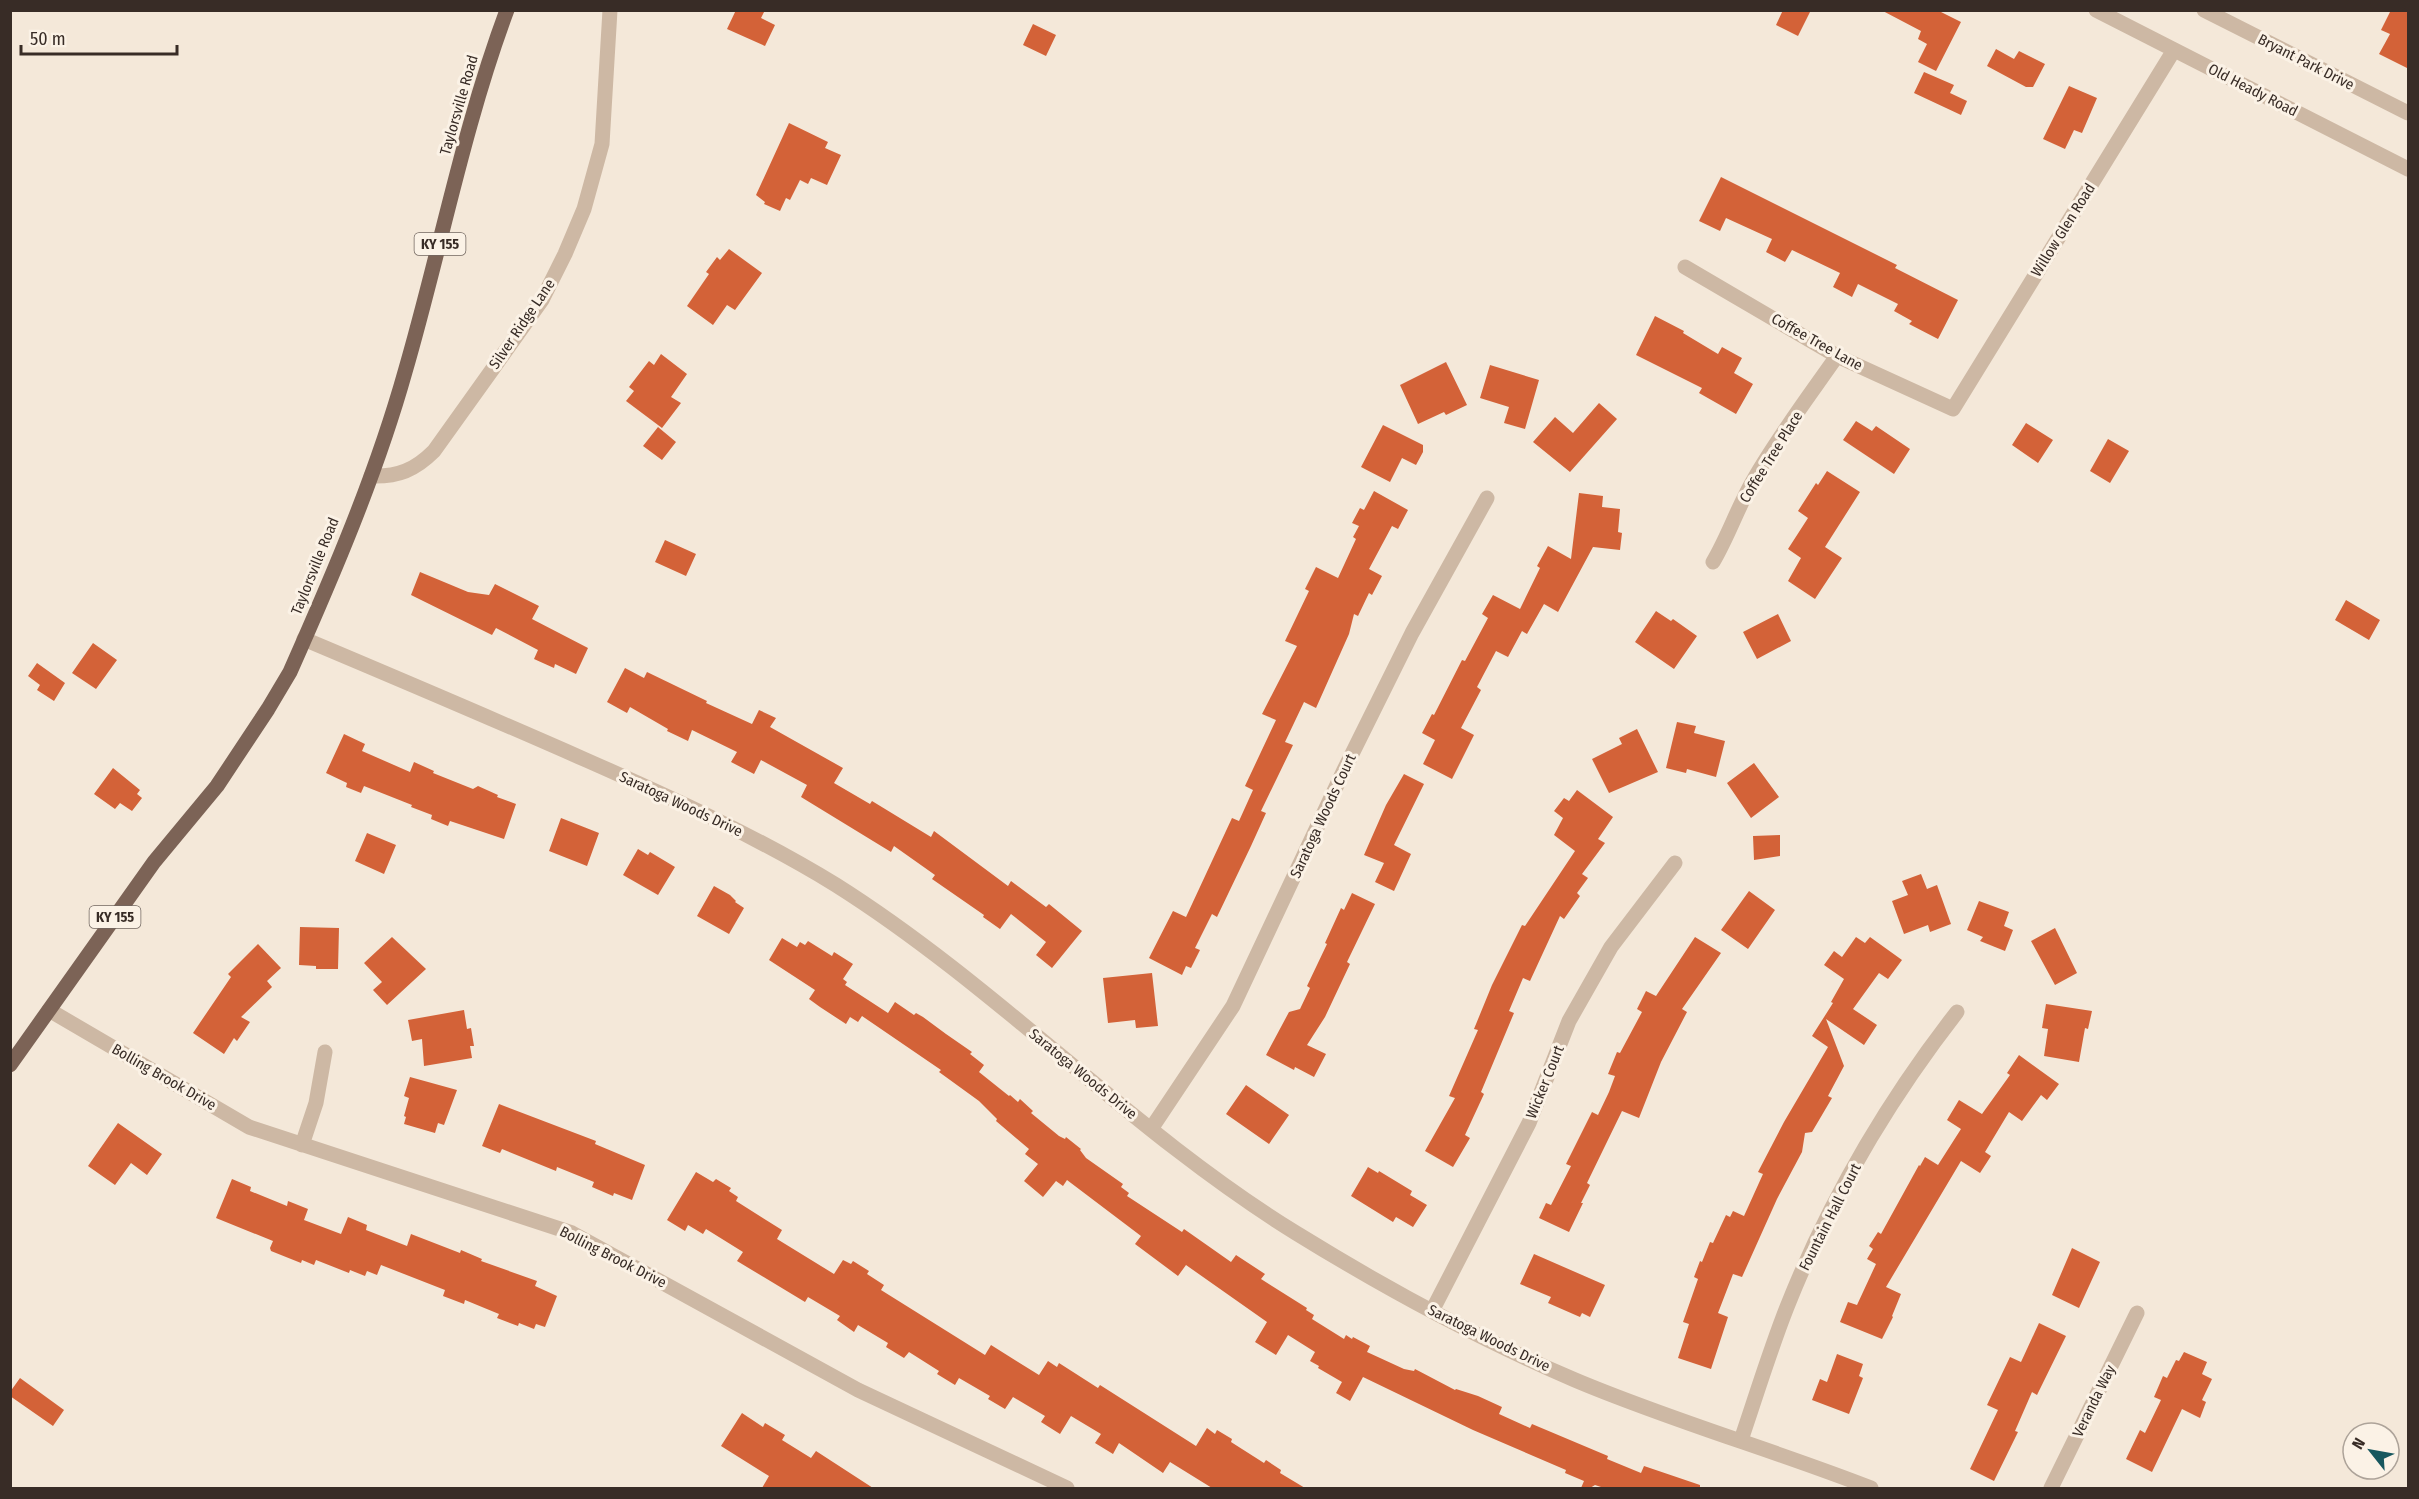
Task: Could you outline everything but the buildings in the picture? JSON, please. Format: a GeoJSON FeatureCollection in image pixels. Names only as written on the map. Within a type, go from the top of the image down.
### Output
{"type":"FeatureCollection","features":[{"type":"Feature","properties":{"kind":"main road","name":"Taylorsville Road"},"geometry":{"type":"LineString","coordinates":[[10,1065],[154,862],[217,786],[290,672],[371,476],[405,374],[483,84],[507,10]]}},
{"type":"Feature","properties":{"kind":"street","name":"Silver Ridge Lane"},"geometry":{"type":"LineString","coordinates":[[371,476],[388,476],[407,472],[422,463],[434,451],[542,300],[584,209],[602,144],[610,10]]}},
{"type":"Feature","properties":{"kind":"street","name":"Old Heady Road"},"geometry":{"type":"LineString","coordinates":[[2096,10],[2409,169]]}},
{"type":"Feature","properties":{"kind":"street","name":"Bryant Park Drive"},"geometry":{"type":"LineString","coordinates":[[2204,10],[2409,113]]}},
{"type":"Feature","properties":{"kind":"street","name":"Willow Glen Road"},"geometry":{"type":"LineString","coordinates":[[1953,410],[2174,50]]}},
{"type":"Feature","properties":{"kind":"street","name":"Coffee Tree Lane"},"geometry":{"type":"LineString","coordinates":[[1685,267],[1837,356],[1953,410]]}},
{"type":"Feature","properties":{"kind":"street","name":"Coffee Tree Place"},"geometry":{"type":"LineString","coordinates":[[1713,562],[1728,536],[1754,478],[1837,356]]}},
{"type":"Feature","properties":{"kind":"street","name":"Saratoga Woods Court"},"geometry":{"type":"LineString","coordinates":[[1151,1129],[1233,1006],[1344,770],[1412,633],[1487,498]]}},
{"type":"Feature","properties":{"kind":"street","name":"Saratoga Woods Drive"},"geometry":{"type":"LineString","coordinates":[[304,639],[694,807],[767,845],[837,886],[899,929],[1011,1015],[1201,1169],[1294,1232],[1432,1311],[1575,1380],[1635,1404],[1871,1488]]}},
{"type":"Feature","properties":{"kind":"street","name":"Wicker Court"},"geometry":{"type":"LineString","coordinates":[[1432,1311],[1529,1123],[1569,1021],[1611,947],[1675,863]]}},
{"type":"Feature","properties":{"kind":"street","name":"Bolling Brook Drive"},"geometry":{"type":"LineString","coordinates":[[49,1010],[249,1127],[572,1233],[858,1390],[1067,1488]]}},
{"type":"Feature","properties":{"kind":"street","name":"Fountain Hall Court"},"geometry":{"type":"LineString","coordinates":[[1741,1440],[1787,1308],[1845,1183],[1926,1052],[1957,1012]]}},
{"type":"Feature","properties":{"kind":"street"},"geometry":{"type":"LineString","coordinates":[[302,1145],[316,1103],[325,1052]]}},
{"type":"Feature","properties":{"kind":"street","name":"Veranda Way"},"geometry":{"type":"LineString","coordinates":[[2051,1488],[2137,1313]]}}]}
